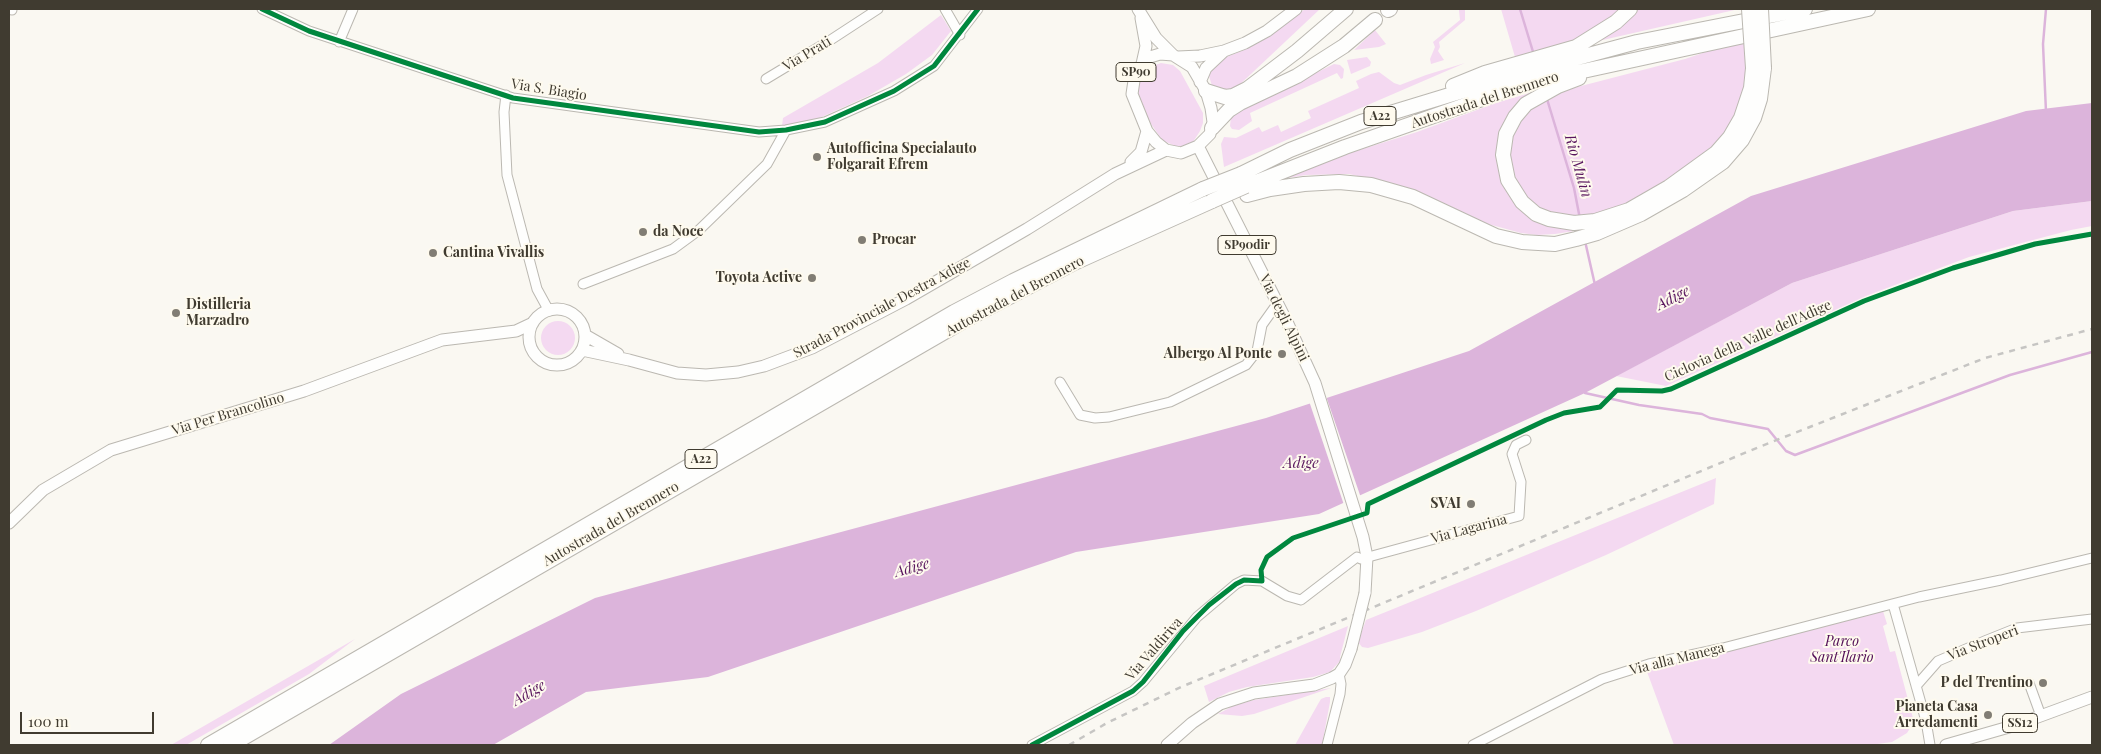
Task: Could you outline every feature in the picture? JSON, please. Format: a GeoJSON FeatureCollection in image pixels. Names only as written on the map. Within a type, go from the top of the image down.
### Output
{"type":"FeatureCollection","features":[{"type":"Feature","properties":{"kind":"highway"},"geometry":{"type":"LineString","coordinates":[[1203,87],[1225,97],[1233,96],[1247,89],[1297,51],[1346,9]]}},
{"type":"Feature","properties":{"kind":"highway"},"geometry":{"type":"LineString","coordinates":[[1596,227],[1549,219],[1536,214],[1522,202],[1508,180],[1503,155],[1506,134],[1520,111],[1534,99],[1552,71],[1576,47],[1616,22],[1630,9]]}},
{"type":"Feature","properties":{"kind":"highway"},"geometry":{"type":"LineString","coordinates":[[1245,185],[1270,189],[1304,184],[1339,182],[1371,185],[1413,197],[1496,236],[1522,242],[1555,244],[1576,239],[1596,227],[1641,214],[1664,201],[1723,162],[1742,140],[1751,124],[1760,99],[1750,9]]}},
{"type":"Feature","properties":{"kind":"highway"},"geometry":{"type":"LineString","coordinates":[[1758,68],[1761,9]]}},
{"type":"Feature","properties":{"kind":"highway","name":"Autostrada del Brennero"},"geometry":{"type":"LineString","coordinates":[[1552,71],[1637,42],[1805,9]]}},
{"type":"Feature","properties":{"kind":"highway","name":"Autostrada del Brennero"},"geometry":{"type":"LineString","coordinates":[[231,745],[962,322],[1074,263],[1214,204],[1245,185],[1290,150],[1361,122],[1525,72],[1552,71],[1668,51],[1868,9]]}},
{"type":"Feature","properties":{"kind":"highway"},"geometry":{"type":"LineString","coordinates":[[1212,128],[1229,110],[1297,76],[1350,42],[1375,20]]}},
{"type":"Feature","properties":{"kind":"highway"},"geometry":{"type":"LineString","coordinates":[[1525,72],[1552,71]]}},
{"type":"Feature","properties":{"kind":"highway","name":"Autostrada del Brennero"},"geometry":{"type":"LineString","coordinates":[[208,745],[954,312],[1013,281],[1204,189],[1245,185],[1345,147],[1525,72]]}},
{"type":"Feature","properties":{"kind":"main road","name":"SP90"},"geometry":{"type":"LineString","coordinates":[[1166,150],[1147,131],[1132,94],[1134,74],[1142,64],[1150,57],[1160,54],[1200,56],[1224,51],[1267,32],[1296,9]]}},
{"type":"Feature","properties":{"kind":"main road"},"geometry":{"type":"LineString","coordinates":[[1142,13],[1156,38],[1192,67],[1203,87],[1211,108],[1212,128],[1210,134],[1198,146],[1181,153],[1166,150]]}},
{"type":"Feature","properties":{"kind":"main road"},"geometry":{"type":"LineString","coordinates":[[1142,13],[1146,46],[1142,64]]}},
{"type":"Feature","properties":{"kind":"main road","name":"SP90"},"geometry":{"type":"LineString","coordinates":[[1203,87],[1206,68],[1224,51]]}},
{"type":"Feature","properties":{"kind":"main road","name":"Strada Provinciale Destra Adige"},"geometry":{"type":"LineString","coordinates":[[1115,174],[1141,152],[1147,131]]}},
{"type":"Feature","properties":{"kind":"main road","name":"Via degli Alpini"},"geometry":{"type":"LineString","coordinates":[[1198,146],[1315,383],[1359,521],[1367,557]]}},
{"type":"Feature","properties":{"kind":"main road","name":"Strada Provinciale Destra Adige"},"geometry":{"type":"LineString","coordinates":[[582,350],[629,360],[678,374],[706,375],[738,372],[788,358],[812,348],[906,299],[1027,229],[1115,174],[1166,150]]}},
{"type":"Feature","properties":{"kind":"main road"},"geometry":{"type":"LineString","coordinates":[[464,338],[516,331],[533,323],[542,313],[557,309],[573,314],[583,327],[585,335],[582,350],[569,363],[551,364],[536,355],[531,348],[529,339],[533,323]]}},
{"type":"Feature","properties":{"kind":"main road","name":"Strada Provinciale Destra Adige"},"geometry":{"type":"LineString","coordinates":[[585,335],[629,360]]}},
{"type":"Feature","properties":{"kind":"main road"},"geometry":{"type":"LineString","coordinates":[[464,338],[521,337],[529,339]]}},
{"type":"Feature","properties":{"kind":"main road","name":"Via Per Brancolino"},"geometry":{"type":"LineString","coordinates":[[9,523],[43,490],[111,450],[304,391],[442,340],[464,338]]}},
{"type":"Feature","properties":{"kind":"main road","name":"SP90dir"},"geometry":{"type":"LineString","coordinates":[[1339,674],[1348,661],[1365,593],[1367,557]]}},
{"type":"Feature","properties":{"kind":"main road"},"geometry":{"type":"LineString","coordinates":[[1168,745],[1208,712],[1228,701],[1254,693],[1314,685],[1339,674]]}},
{"type":"Feature","properties":{"kind":"main road","name":"SS12"},"geometry":{"type":"LineString","coordinates":[[1946,745],[2042,716],[2092,697]]}},
{"type":"Feature","properties":{"kind":"street","name":"Via S. Biagio"},"geometry":{"type":"LineString","coordinates":[[262,9],[309,32],[513,98],[759,132],[786,130],[825,122],[894,91],[934,66],[960,35],[978,9]]}},
{"type":"Feature","properties":{"kind":"street"},"geometry":{"type":"LineString","coordinates":[[339,42],[353,9]]}},
{"type":"Feature","properties":{"kind":"street","name":"Via Prati"},"geometry":{"type":"LineString","coordinates":[[766,79],[878,9]]}},
{"type":"Feature","properties":{"kind":"street"},"geometry":{"type":"LineString","coordinates":[[945,9],[960,35]]}},
{"type":"Feature","properties":{"kind":"street"},"geometry":{"type":"LineString","coordinates":[[506,95],[504,112],[507,175],[536,289],[549,311]]}},
{"type":"Feature","properties":{"kind":"street"},"geometry":{"type":"LineString","coordinates":[[583,284],[673,249],[700,230],[767,164],[786,130]]}},
{"type":"Feature","properties":{"kind":"street"},"geometry":{"type":"LineString","coordinates":[[1060,382],[1080,415],[1095,418],[1110,418],[1170,402],[1246,365],[1257,351],[1262,325],[1277,304]]}},
{"type":"Feature","properties":{"kind":"street","name":"Via Lagarina"},"geometry":{"type":"LineString","coordinates":[[1367,557],[1518,516],[1521,482],[1512,454],[1516,445],[1526,440]]}},
{"type":"Feature","properties":{"kind":"street","name":"Via Valdiriva"},"geometry":{"type":"LineString","coordinates":[[1032,745],[1133,691],[1143,682],[1190,624],[1209,605],[1236,584],[1244,580],[1262,581],[1287,596],[1300,600],[1314,591],[1352,559],[1367,557]]}},
{"type":"Feature","properties":{"kind":"street","name":"Via alla Manega"},"geometry":{"type":"LineString","coordinates":[[1473,745],[1602,679],[1649,664],[1723,648],[1893,604],[2092,558]]}},
{"type":"Feature","properties":{"kind":"street"},"geometry":{"type":"LineString","coordinates":[[1893,604],[1926,721],[1930,745]]}},
{"type":"Feature","properties":{"kind":"street","name":"Via Stroperi"},"geometry":{"type":"LineString","coordinates":[[1916,686],[1929,670],[1942,659],[2017,628],[2092,619]]}},
{"type":"Feature","properties":{"kind":"street"},"geometry":{"type":"LineString","coordinates":[[1327,745],[1340,694],[1339,674]]}},
{"type":"Feature","properties":{"kind":"street"},"geometry":{"type":"LineString","coordinates":[[2029,683],[2042,716]]}},
{"type":"Feature","properties":{"kind":"green space"},"geometry":{"type":"Polygon","coordinates":[[[1305,9],[1320,9],[1235,89],[1228,93],[1212,86],[1209,76],[1211,68],[1224,58],[1244,50],[1274,33],[1305,9]]]}},
{"type":"Feature","properties":{"kind":"green space"},"geometry":{"type":"Polygon","coordinates":[[[1465,9],[1465,20],[1439,42],[1440,47],[1438,51],[1444,60],[1431,64],[1430,59],[1435,47],[1433,42],[1460,20],[1459,10],[1465,9]]]}},
{"type":"Feature","properties":{"kind":"green space"},"geometry":{"type":"Polygon","coordinates":[[[1501,9],[1622,9],[1612,18],[1577,39],[1515,57],[1501,9]]]}},
{"type":"Feature","properties":{"kind":"green space"},"geometry":{"type":"Polygon","coordinates":[[[1636,9],[1739,9],[1594,42],[1636,9]]]}},
{"type":"Feature","properties":{"kind":"green space"},"geometry":{"type":"Polygon","coordinates":[[[941,15],[951,31],[932,55],[906,74],[868,96],[815,120],[782,126],[783,118],[878,63],[941,15]]]}},
{"type":"Feature","properties":{"kind":"green space"},"geometry":{"type":"Polygon","coordinates":[[[1375,30],[1386,44],[1379,47],[1354,50],[1375,30]]]}},
{"type":"Feature","properties":{"kind":"green space"},"geometry":{"type":"Polygon","coordinates":[[[1741,40],[1748,50],[1747,82],[1742,104],[1722,139],[1685,171],[1610,213],[1578,218],[1549,214],[1524,196],[1511,171],[1508,144],[1512,130],[1528,109],[1558,92],[1685,59],[1741,40]]]}},
{"type":"Feature","properties":{"kind":"green space"},"geometry":{"type":"Polygon","coordinates":[[[1367,57],[1371,62],[1370,66],[1351,74],[1347,60],[1367,57]]]}},
{"type":"Feature","properties":{"kind":"green space"},"geometry":{"type":"Polygon","coordinates":[[[1161,63],[1173,65],[1180,71],[1203,113],[1203,123],[1200,131],[1193,142],[1184,146],[1175,146],[1162,140],[1147,118],[1139,97],[1137,85],[1146,68],[1161,63]]]}},
{"type":"Feature","properties":{"kind":"green space"},"geometry":{"type":"Polygon","coordinates":[[[1465,63],[1224,167],[1221,144],[1224,137],[1236,138],[1259,127],[1262,132],[1278,125],[1281,132],[1311,118],[1308,111],[1359,88],[1356,81],[1371,74],[1379,72],[1400,85],[1465,63]]]}},
{"type":"Feature","properties":{"kind":"green space"},"geometry":{"type":"Polygon","coordinates":[[[1334,64],[1340,65],[1344,69],[1343,78],[1341,79],[1337,73],[1250,113],[1252,121],[1239,130],[1232,129],[1230,126],[1231,117],[1236,112],[1334,64]]]}},
{"type":"Feature","properties":{"kind":"green space"},"geometry":{"type":"Polygon","coordinates":[[[1533,92],[1518,103],[1509,113],[1504,124],[1513,199],[1587,226],[1588,229],[1555,234],[1537,235],[1521,233],[1488,224],[1405,187],[1349,174],[1306,175],[1281,179],[1340,156],[1533,92]]]}},
{"type":"Feature","properties":{"kind":"green space"},"geometry":{"type":"Polygon","coordinates":[[[2092,201],[2092,226],[1969,257],[1866,296],[1666,386],[1616,376],[1792,283],[2013,211],[2092,201]]]}},
{"type":"Feature","properties":{"kind":"green space"},"geometry":{"type":"Polygon","coordinates":[[[558,321],[565,322],[570,326],[574,331],[574,345],[570,350],[565,354],[558,355],[551,354],[546,350],[542,345],[541,338],[542,331],[546,326],[551,322],[558,321]]]}},
{"type":"Feature","properties":{"kind":"green space"},"geometry":{"type":"Polygon","coordinates":[[[1716,478],[1714,504],[1606,555],[1422,632],[1368,648],[1362,647],[1358,642],[1366,620],[1716,478]]]}},
{"type":"Feature","properties":{"kind":"green space","name":"Parco Sant'Ilario"},"geometry":{"type":"Polygon","coordinates":[[[1883,611],[1887,624],[1883,626],[1890,652],[1895,651],[1914,722],[1907,733],[1892,742],[1870,745],[1674,745],[1646,669],[1883,611]]]}},
{"type":"Feature","properties":{"kind":"green space"},"geometry":{"type":"Polygon","coordinates":[[[1348,626],[1340,657],[1341,660],[1330,672],[1313,677],[1247,687],[1229,692],[1209,702],[1204,686],[1348,626]]]}},
{"type":"Feature","properties":{"kind":"green space"},"geometry":{"type":"Polygon","coordinates":[[[355,639],[309,674],[186,745],[171,745],[355,639]]]}},
{"type":"Feature","properties":{"kind":"green space"},"geometry":{"type":"Polygon","coordinates":[[[1331,688],[1254,714],[1242,716],[1218,714],[1233,706],[1254,700],[1331,688]]]}},
{"type":"Feature","properties":{"kind":"green space"},"geometry":{"type":"Polygon","coordinates":[[[1330,697],[1330,702],[1322,745],[1295,745],[1321,699],[1330,697]]]}},
{"type":"Feature","properties":{"kind":"water","name":"Adige"},"geometry":{"type":"Polygon","coordinates":[[[2092,103],[2092,201],[2013,211],[1792,283],[1585,393],[1319,514],[1076,552],[708,677],[586,692],[493,745],[329,745],[401,694],[595,598],[1266,418],[1469,351],[1751,196],[2026,111],[2092,103]]]}},
{"type":"Feature","properties":{"kind":"pier"},"geometry":{"type":"Polygon","coordinates":[[[1326,396],[1361,498],[1344,505],[1309,401],[1326,396]]]}},
{"type":"Feature","properties":{"kind":"waterway","name":"Rio Mulin"},"geometry":{"type":"LineString","coordinates":[[1520,9],[1534,55]]}},
{"type":"Feature","properties":{"kind":"waterway"},"geometry":{"type":"LineString","coordinates":[[2046,9],[2043,44],[2046,112]]}},
{"type":"Feature","properties":{"kind":"waterway","name":"Rio Mulin"},"geometry":{"type":"LineString","coordinates":[[1547,99],[1574,188],[1580,219]]}},
{"type":"Feature","properties":{"kind":"waterway","name":"Rio Mulin"},"geometry":{"type":"LineString","coordinates":[[1585,241],[1595,285]]}},
{"type":"Feature","properties":{"kind":"waterway"},"geometry":{"type":"LineString","coordinates":[[1585,393],[1639,405],[1702,414],[1710,418],[1768,429],[1786,451],[1795,455],[2010,375],[2092,352]]}},
{"type":"Feature","properties":{"kind":"railway"},"geometry":{"type":"LineString","coordinates":[[1069,745],[1107,723],[1181,687],[1759,447],[1985,358],[2092,329]]}},
{"type":"Feature","properties":{"kind":"cycle path"},"geometry":{"type":"LineString","coordinates":[[262,9],[309,31],[513,98],[759,132],[786,130],[825,122],[894,91],[934,66],[978,9]]}},
{"type":"Feature","properties":{"kind":"cycle path","name":"Ciclovia della Valle dell'Adige"},"geometry":{"type":"LineString","coordinates":[[1032,745],[1133,691],[1143,682],[1183,631],[1209,605],[1244,580],[1262,581],[1261,570],[1267,557],[1293,538],[1367,513],[1368,504],[1546,420],[1564,413],[1600,407],[1617,390],[1662,391],[1671,389],[1864,301],[1953,268],[2035,244],[2092,234]]}},
{"type":"Feature","properties":{"kind":"place","name":"Autofficina Specialauto Folgarait Efrem"},"geometry":{"type":"Point","coordinates":[817,157]}},
{"type":"Feature","properties":{"kind":"place","name":"da Noce"},"geometry":{"type":"Point","coordinates":[643,232]}},
{"type":"Feature","properties":{"kind":"place","name":"Procar"},"geometry":{"type":"Point","coordinates":[862,240]}},
{"type":"Feature","properties":{"kind":"place","name":"Cantina Vivallis"},"geometry":{"type":"Point","coordinates":[433,253]}},
{"type":"Feature","properties":{"kind":"place","name":"Toyota Active"},"geometry":{"type":"Point","coordinates":[812,278]}},
{"type":"Feature","properties":{"kind":"place","name":"Distilleria Marzadro"},"geometry":{"type":"Point","coordinates":[176,313]}},
{"type":"Feature","properties":{"kind":"place","name":"Albergo Al Ponte"},"geometry":{"type":"Point","coordinates":[1282,354]}},
{"type":"Feature","properties":{"kind":"place","name":"SVAI"},"geometry":{"type":"Point","coordinates":[1471,504]}},
{"type":"Feature","properties":{"kind":"place","name":"P del Trentino"},"geometry":{"type":"Point","coordinates":[2043,683]}},
{"type":"Feature","properties":{"kind":"place","name":"Pianeta Casa Arredamenti"},"geometry":{"type":"Point","coordinates":[1988,715]}}]}
